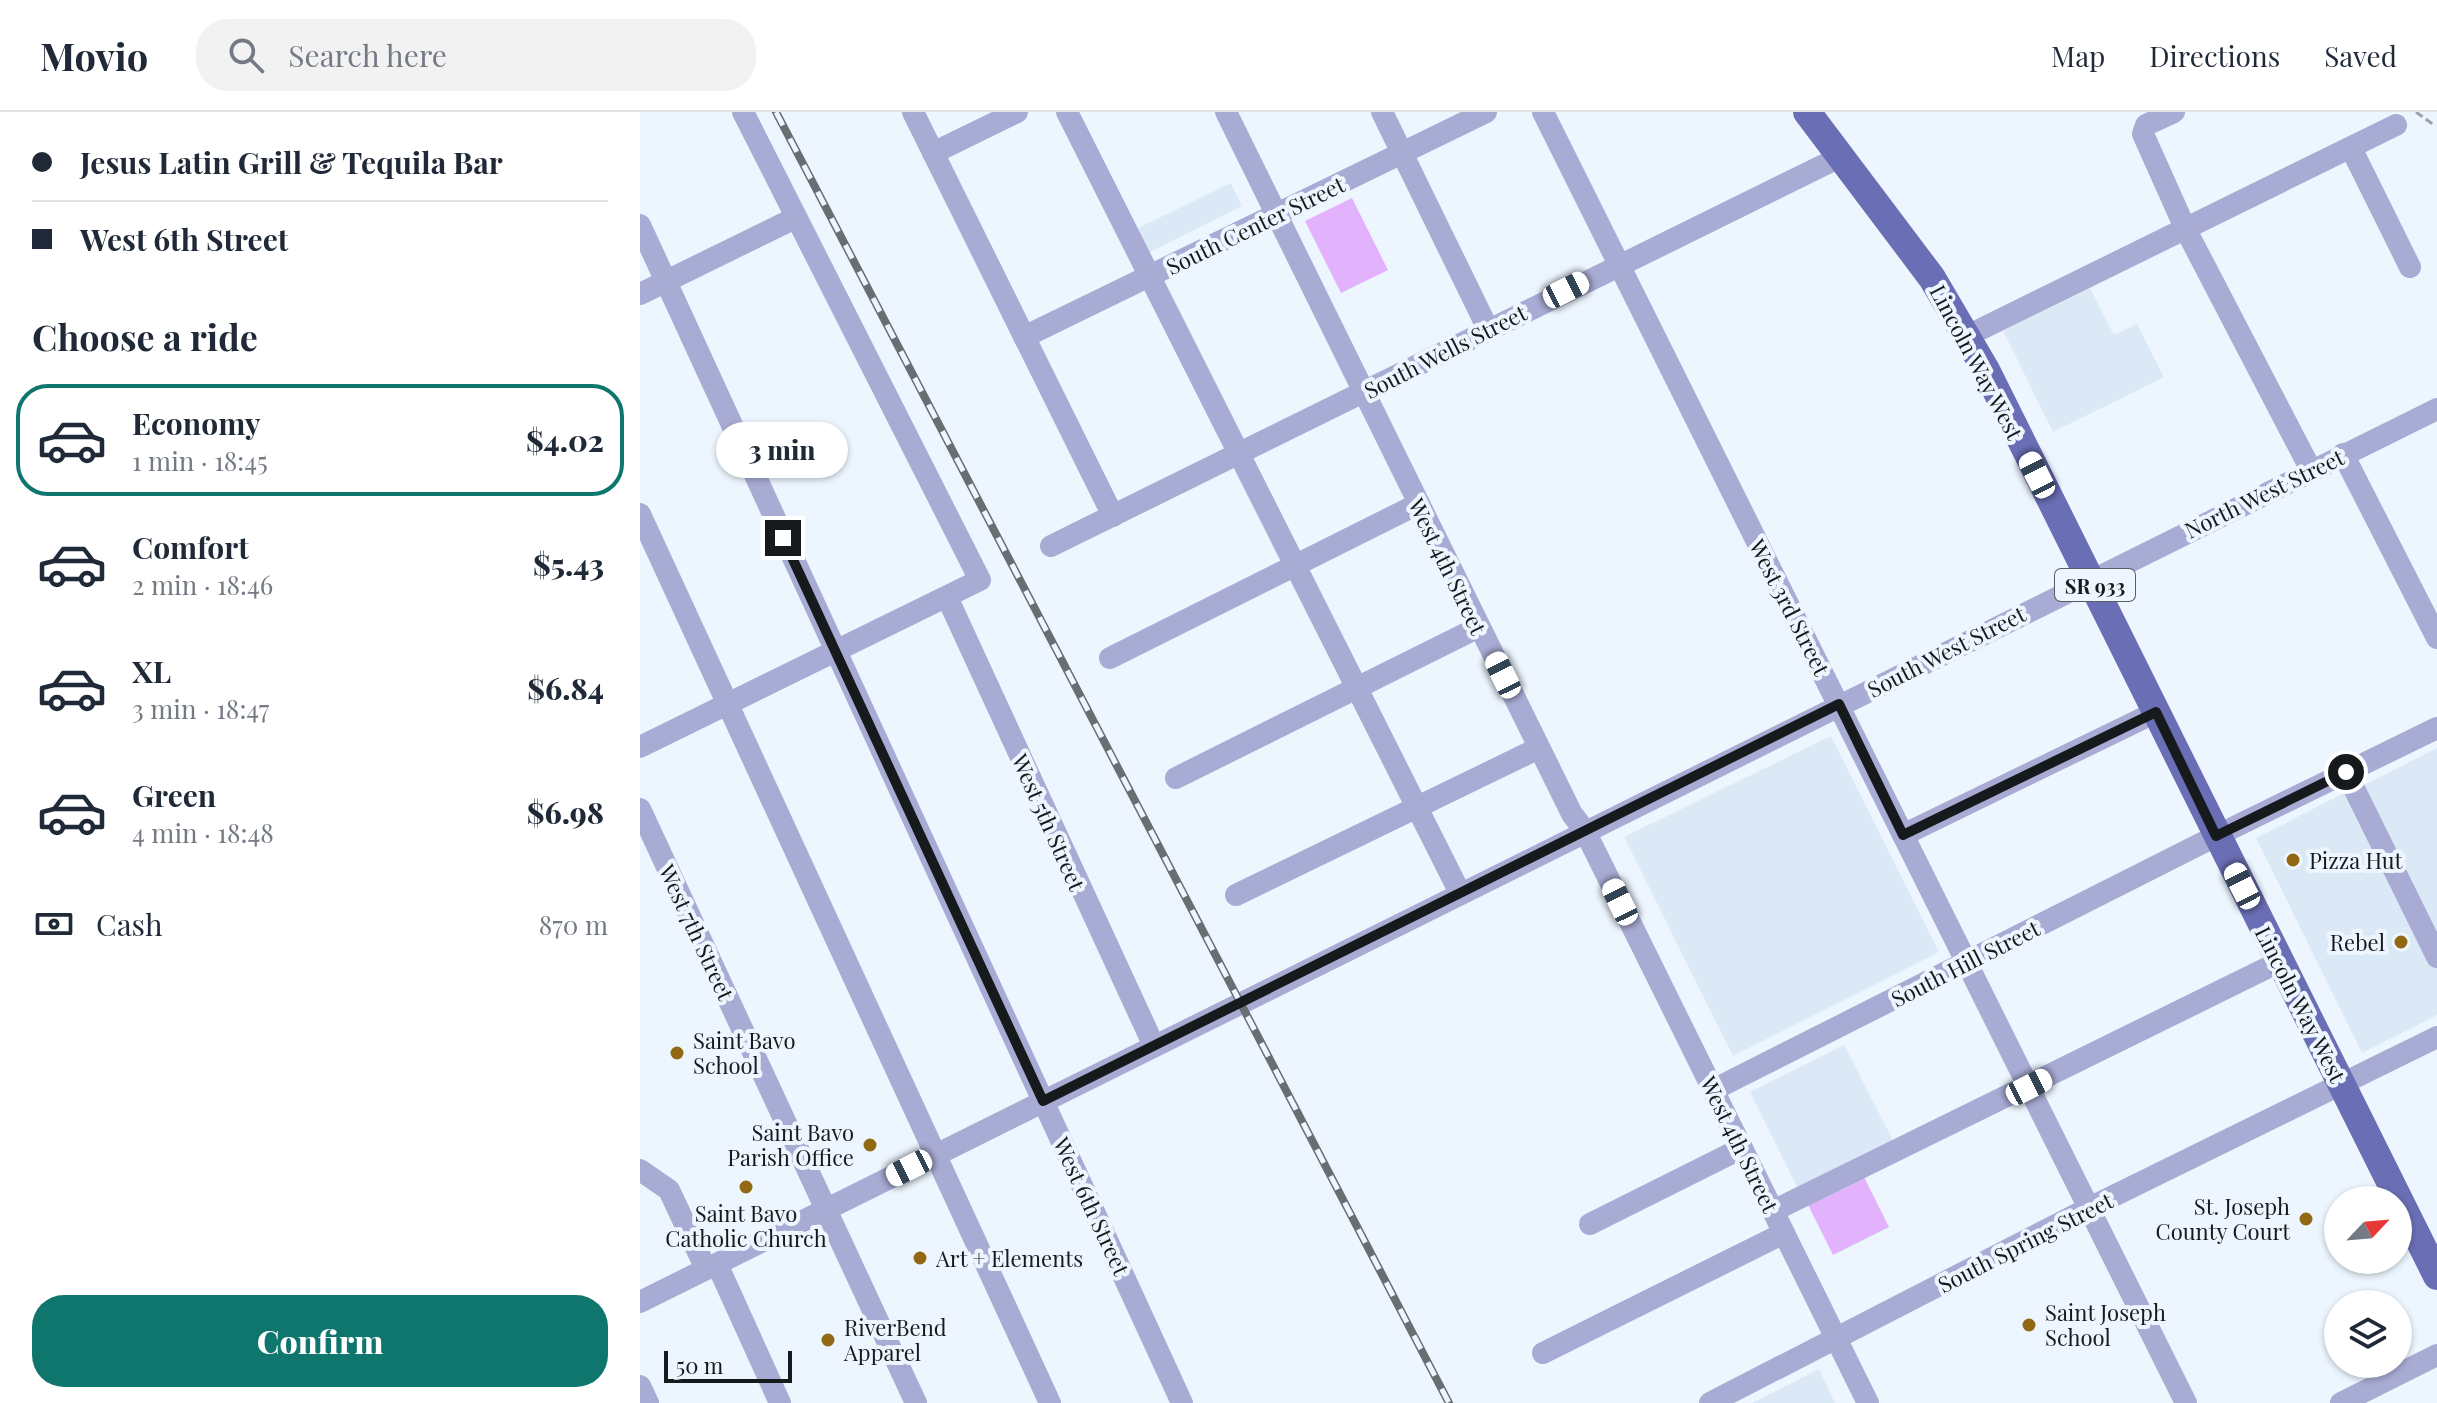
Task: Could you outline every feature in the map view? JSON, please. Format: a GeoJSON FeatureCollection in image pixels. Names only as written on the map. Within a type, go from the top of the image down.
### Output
{"type":"FeatureCollection","features":[{"type":"Feature","properties":{"kind":"main road","name":"Lincoln Way West"},"geometry":{"type":"LineString","coordinates":[[1807,112],[1932,278],[1967,336],[2092,578],[2216,836],[2437,1276]]}},
{"type":"Feature","properties":{"kind":"street"},"geometry":{"type":"LineString","coordinates":[[640,747],[980,580],[743,112]]}},
{"type":"Feature","properties":{"kind":"street"},"geometry":{"type":"LineString","coordinates":[[913,112],[1113,516]]}},
{"type":"Feature","properties":{"kind":"street"},"geometry":{"type":"LineString","coordinates":[[933,153],[1017,112]]}},
{"type":"Feature","properties":{"kind":"street"},"geometry":{"type":"LineString","coordinates":[[1067,112],[1460,893]]}},
{"type":"Feature","properties":{"kind":"street","name":"West 4th Street"},"geometry":{"type":"LineString","coordinates":[[1226,112],[1539,748],[1572,814],[1585,831],[1868,1403]]}},
{"type":"Feature","properties":{"kind":"street"},"geometry":{"type":"LineString","coordinates":[[1382,112],[1488,329]]}},
{"type":"Feature","properties":{"kind":"street","name":"South Center Street"},"geometry":{"type":"LineString","coordinates":[[1024,337],[1486,112]]}},
{"type":"Feature","properties":{"kind":"street","name":"West 3rd Street"},"geometry":{"type":"LineString","coordinates":[[1543,112],[2186,1403]]}},
{"type":"Feature","properties":{"kind":"street"},"geometry":{"type":"LineString","coordinates":[[2174,112],[2146,125],[2143,134],[2186,230],[2311,470]]}},
{"type":"Feature","properties":{"kind":"street"},"geometry":{"type":"LineString","coordinates":[[1967,336],[2396,125]]}},
{"type":"Feature","properties":{"kind":"street"},"geometry":{"type":"LineString","coordinates":[[2351,148],[2410,267]]}},
{"type":"Feature","properties":{"kind":"street","name":"South Wells Street"},"geometry":{"type":"LineString","coordinates":[[1051,546],[1840,157]]}},
{"type":"Feature","properties":{"kind":"street"},"geometry":{"type":"LineString","coordinates":[[640,294],[795,218]]}},
{"type":"Feature","properties":{"kind":"street","name":"West 6th Street"},"geometry":{"type":"LineString","coordinates":[[640,225],[1182,1403]]}},
{"type":"Feature","properties":{"kind":"street","name":"North West Street"},"geometry":{"type":"LineString","coordinates":[[2092,578],[2437,409]]}},
{"type":"Feature","properties":{"kind":"street"},"geometry":{"type":"LineString","coordinates":[[2343,454],[2437,638]]}},
{"type":"Feature","properties":{"kind":"street"},"geometry":{"type":"LineString","coordinates":[[1110,658],[1418,504]]}},
{"type":"Feature","properties":{"kind":"street"},"geometry":{"type":"LineString","coordinates":[[640,514],[1050,1403]]}},
{"type":"Feature","properties":{"kind":"street","name":"South West Street"},"geometry":{"type":"LineString","coordinates":[[640,1302],[2092,578]]}},
{"type":"Feature","properties":{"kind":"street","name":"West 5th Street"},"geometry":{"type":"LineString","coordinates":[[947,597],[1154,1046]]}},
{"type":"Feature","properties":{"kind":"street"},"geometry":{"type":"LineString","coordinates":[[1176,778],[1479,627]]}},
{"type":"Feature","properties":{"kind":"street"},"geometry":{"type":"LineString","coordinates":[[1903,835],[2156,712]]}},
{"type":"Feature","properties":{"kind":"street","name":"South Hill Street"},"geometry":{"type":"LineString","coordinates":[[1713,1090],[2437,728]]}},
{"type":"Feature","properties":{"kind":"street"},"geometry":{"type":"LineString","coordinates":[[1236,895],[1539,748]]}},
{"type":"Feature","properties":{"kind":"street"},"geometry":{"type":"LineString","coordinates":[[2346,772],[2437,957]]}},
{"type":"Feature","properties":{"kind":"street","name":"West 7th Street"},"geometry":{"type":"LineString","coordinates":[[640,809],[916,1403]]}},
{"type":"Feature","properties":{"kind":"street"},"geometry":{"type":"LineString","coordinates":[[1773,1211],[2279,962]]}},
{"type":"Feature","properties":{"kind":"street","name":"South Spring Street"},"geometry":{"type":"LineString","coordinates":[[1710,1403],[2089,1208],[2437,1037]]}},
{"type":"Feature","properties":{"kind":"street"},"geometry":{"type":"LineString","coordinates":[[1590,1224],[1742,1148]]}},
{"type":"Feature","properties":{"kind":"street"},"geometry":{"type":"LineString","coordinates":[[640,1170],[669,1190],[712,1266],[780,1403]]}},
{"type":"Feature","properties":{"kind":"street"},"geometry":{"type":"LineString","coordinates":[[1543,1353],[1784,1233]]}},
{"type":"Feature","properties":{"kind":"street"},"geometry":{"type":"LineString","coordinates":[[2341,1403],[2437,1355]]}},
{"type":"Feature","properties":{"kind":"street"},"geometry":{"type":"LineString","coordinates":[[640,1386],[648,1403]]}},
{"type":"Feature","properties":{"kind":"path"},"geometry":{"type":"LineString","coordinates":[[2416,112],[2434,125]]}},
{"type":"Feature","properties":{"kind":"shaded area"},"geometry":{"type":"Polygon","coordinates":[[[1231,183],[1242,206],[1144,255],[1132,231],[1231,183]]]}},
{"type":"Feature","properties":{"kind":"shaded area"},"geometry":{"type":"Polygon","coordinates":[[[1352,198],[1388,270],[1341,293],[1305,221],[1352,198]]]}},
{"type":"Feature","properties":{"kind":"shaded area"},"geometry":{"type":"Polygon","coordinates":[[[2090,288],[2114,335],[2137,324],[2164,377],[2053,432],[2003,331],[2090,288]]]}},
{"type":"Feature","properties":{"kind":"shaded area"},"geometry":{"type":"Polygon","coordinates":[[[1831,736],[1939,952],[1733,1056],[1624,837],[1831,736]]]}},
{"type":"Feature","properties":{"kind":"shaded area"},"geometry":{"type":"Polygon","coordinates":[[[2437,748],[2437,942],[2360,787],[2437,748]]]}},
{"type":"Feature","properties":{"kind":"shaded area"},"geometry":{"type":"Polygon","coordinates":[[[2350,790],[2437,968],[2437,1015],[2362,1053],[2256,838],[2350,790]]]}},
{"type":"Feature","properties":{"kind":"shaded area"},"geometry":{"type":"Polygon","coordinates":[[[1844,1045],[1896,1146],[1800,1193],[1750,1092],[1844,1045]]]}},
{"type":"Feature","properties":{"kind":"shaded area"},"geometry":{"type":"Polygon","coordinates":[[[1863,1175],[1889,1227],[1833,1255],[1807,1203],[1863,1175]]]}},
{"type":"Feature","properties":{"kind":"shaded area"},"geometry":{"type":"Polygon","coordinates":[[[1819,1369],[1835,1403],[1752,1403],[1819,1369]]]}},
{"type":"Feature","properties":{"kind":"railway"},"geometry":{"type":"LineString","coordinates":[[776,112],[1449,1403]]}},
{"type":"Feature","properties":{"kind":"place","name":"Pizza Hut"},"geometry":{"type":"Point","coordinates":[2293,860]}},
{"type":"Feature","properties":{"kind":"place","name":"Rebel"},"geometry":{"type":"Point","coordinates":[2401,942]}},
{"type":"Feature","properties":{"kind":"place","name":"Saint Bavo School"},"geometry":{"type":"Point","coordinates":[677,1053]}},
{"type":"Feature","properties":{"kind":"place","name":"Saint Bavo Parish Office"},"geometry":{"type":"Point","coordinates":[870,1145]}},
{"type":"Feature","properties":{"kind":"place","name":"Saint Bavo Catholic Church"},"geometry":{"type":"Point","coordinates":[746,1187]}},
{"type":"Feature","properties":{"kind":"place","name":"St. Joseph County Court"},"geometry":{"type":"Point","coordinates":[2306,1219]}},
{"type":"Feature","properties":{"kind":"place","name":"Art + Elements"},"geometry":{"type":"Point","coordinates":[920,1258]}},
{"type":"Feature","properties":{"kind":"place","name":"Saint Joseph School"},"geometry":{"type":"Point","coordinates":[2029,1325]}},
{"type":"Feature","properties":{"kind":"place","name":"RiverBend Apparel"},"geometry":{"type":"Point","coordinates":[828,1340]}},
{"type":"Feature","properties":{"kind":"route"},"geometry":{"type":"LineString","coordinates":[[783,538],[1043,1101],[1839,704],[1903,835],[2156,712],[2216,836],[2346,772]]}}]}
